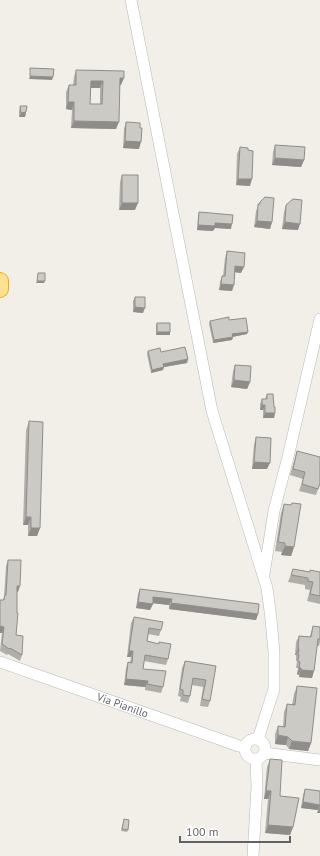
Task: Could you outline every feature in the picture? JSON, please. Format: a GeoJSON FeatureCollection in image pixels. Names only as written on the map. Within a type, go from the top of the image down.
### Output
{"type":"FeatureCollection","features":[{"type":"Feature","properties":{"kind":"highway"},"geometry":{"type":"LineString","coordinates":[[0,281],[0,289]]}},
{"type":"Feature","properties":{"kind":"street"},"geometry":{"type":"LineString","coordinates":[[131,0],[212,411],[267,588],[274,652],[274,689],[258,739]]}},
{"type":"Feature","properties":{"kind":"street"},"geometry":{"type":"LineString","coordinates":[[263,577],[274,511],[320,319]]}},
{"type":"Feature","properties":{"kind":"street","name":"Via Pianillo"},"geometry":{"type":"LineString","coordinates":[[0,662],[245,747]]}},
{"type":"Feature","properties":{"kind":"street"},"geometry":{"type":"LineString","coordinates":[[253,856],[260,756],[265,750],[264,743],[258,739],[249,741],[245,747],[246,753],[250,757],[260,756],[320,760]]}},
{"type":"Feature","properties":{"kind":"building"},"geometry":{"type":"Polygon","coordinates":[[[30,68],[54,69],[53,77],[30,76],[30,68]]]}},
{"type":"Feature","properties":{"kind":"building"},"geometry":{"type":"Polygon","coordinates":[[[76,70],[124,71],[124,78],[120,78],[119,122],[74,121],[74,102],[68,102],[69,85],[76,85],[76,70]],[[91,81],[90,104],[102,104],[103,81],[91,81]]]}},
{"type":"Feature","properties":{"kind":"building"},"geometry":{"type":"Polygon","coordinates":[[[20,106],[27,106],[26,112],[21,113],[20,106]]]}},
{"type":"Feature","properties":{"kind":"building"},"geometry":{"type":"Polygon","coordinates":[[[126,122],[140,123],[140,128],[142,128],[141,142],[125,141],[126,122]]]}},
{"type":"Feature","properties":{"kind":"building"},"geometry":{"type":"Polygon","coordinates":[[[275,145],[305,147],[304,160],[275,158],[275,145]]]}},
{"type":"Feature","properties":{"kind":"building"},"geometry":{"type":"Polygon","coordinates":[[[240,147],[248,148],[248,150],[253,151],[252,179],[238,179],[240,147]]]}},
{"type":"Feature","properties":{"kind":"building"},"geometry":{"type":"Polygon","coordinates":[[[122,175],[138,175],[138,203],[122,203],[122,175]]]}},
{"type":"Feature","properties":{"kind":"building"},"geometry":{"type":"Polygon","coordinates":[[[265,197],[274,198],[272,222],[257,221],[258,204],[260,204],[265,197]]]}},
{"type":"Feature","properties":{"kind":"building"},"geometry":{"type":"Polygon","coordinates":[[[293,199],[302,200],[300,224],[285,222],[286,205],[293,199]]]}},
{"type":"Feature","properties":{"kind":"building"},"geometry":{"type":"Polygon","coordinates":[[[199,212],[233,215],[232,224],[215,223],[215,226],[198,225],[199,212]]]}},
{"type":"Feature","properties":{"kind":"building"},"geometry":{"type":"Polygon","coordinates":[[[227,251],[245,253],[244,267],[235,266],[234,285],[221,284],[222,276],[225,276],[227,251]]]}},
{"type":"Feature","properties":{"kind":"building"},"geometry":{"type":"Polygon","coordinates":[[[38,273],[45,273],[45,281],[37,281],[38,273]]]}},
{"type":"Feature","properties":{"kind":"building"},"geometry":{"type":"Polygon","coordinates":[[[135,297],[145,297],[145,308],[135,307],[135,297]]]}},
{"type":"Feature","properties":{"kind":"building"},"geometry":{"type":"Polygon","coordinates":[[[229,317],[229,320],[246,318],[248,332],[232,334],[233,337],[214,340],[210,321],[229,317]]]}},
{"type":"Feature","properties":{"kind":"building"},"geometry":{"type":"Polygon","coordinates":[[[157,323],[170,323],[170,332],[157,332],[157,323]]]}},
{"type":"Feature","properties":{"kind":"building"},"geometry":{"type":"Polygon","coordinates":[[[185,347],[188,359],[163,364],[164,367],[152,370],[148,351],[160,348],[161,352],[185,347]]]}},
{"type":"Feature","properties":{"kind":"building"},"geometry":{"type":"Polygon","coordinates":[[[235,365],[251,366],[250,382],[234,380],[235,365]]]}},
{"type":"Feature","properties":{"kind":"building"},"geometry":{"type":"Polygon","coordinates":[[[267,394],[273,394],[275,413],[265,413],[265,405],[262,405],[262,399],[267,399],[267,394]]]}},
{"type":"Feature","properties":{"kind":"building"},"geometry":{"type":"Polygon","coordinates":[[[29,421],[43,422],[40,528],[31,528],[31,517],[26,517],[29,421]]]}},
{"type":"Feature","properties":{"kind":"building"},"geometry":{"type":"Polygon","coordinates":[[[256,437],[271,438],[270,463],[254,462],[256,437]]]}},
{"type":"Feature","properties":{"kind":"building"},"geometry":{"type":"Polygon","coordinates":[[[297,451],[320,457],[320,483],[318,489],[302,484],[305,472],[293,469],[297,451]]]}},
{"type":"Feature","properties":{"kind":"building"},"geometry":{"type":"Polygon","coordinates":[[[292,503],[301,504],[294,547],[285,546],[285,543],[278,542],[284,504],[291,505],[292,503]]]}},
{"type":"Feature","properties":{"kind":"building"},"geometry":{"type":"Polygon","coordinates":[[[8,560],[21,560],[20,586],[17,586],[18,613],[16,635],[23,636],[22,655],[2,644],[4,627],[0,626],[0,600],[4,600],[6,595],[8,560]]]}},
{"type":"Feature","properties":{"kind":"building"},"geometry":{"type":"Polygon","coordinates":[[[293,569],[320,572],[320,596],[310,594],[313,582],[308,581],[308,578],[291,575],[293,569]]]}},
{"type":"Feature","properties":{"kind":"building"},"geometry":{"type":"Polygon","coordinates":[[[140,589],[259,604],[258,614],[171,603],[172,599],[153,597],[153,604],[138,602],[140,589]]]}},
{"type":"Feature","properties":{"kind":"building"},"geometry":{"type":"Polygon","coordinates":[[[134,617],[163,622],[161,630],[149,628],[147,641],[159,644],[159,642],[171,644],[168,659],[145,655],[143,669],[166,671],[163,687],[147,684],[148,681],[126,679],[128,662],[132,663],[133,651],[129,651],[134,617]]]}},
{"type":"Feature","properties":{"kind":"building"},"geometry":{"type":"Polygon","coordinates":[[[313,626],[320,627],[320,639],[318,639],[314,671],[301,670],[301,668],[299,668],[300,662],[298,661],[299,636],[311,637],[313,626]]]}},
{"type":"Feature","properties":{"kind":"building"},"geometry":{"type":"Polygon","coordinates":[[[185,661],[216,666],[210,701],[202,699],[206,680],[193,678],[190,696],[183,695],[183,690],[180,689],[185,661]]]}},
{"type":"Feature","properties":{"kind":"building"},"geometry":{"type":"Polygon","coordinates":[[[297,686],[317,688],[311,743],[292,741],[288,737],[278,735],[278,726],[285,727],[287,704],[295,705],[297,686]]]}},
{"type":"Feature","properties":{"kind":"building"},"geometry":{"type":"Polygon","coordinates":[[[270,759],[282,760],[280,796],[299,798],[293,827],[268,825],[271,791],[266,791],[270,759]]]}},
{"type":"Feature","properties":{"kind":"building"},"geometry":{"type":"Polygon","coordinates":[[[305,789],[320,791],[320,805],[303,802],[305,789]]]}},
{"type":"Feature","properties":{"kind":"building"},"geometry":{"type":"Polygon","coordinates":[[[124,819],[129,820],[128,830],[122,829],[124,819]]]}}]}
